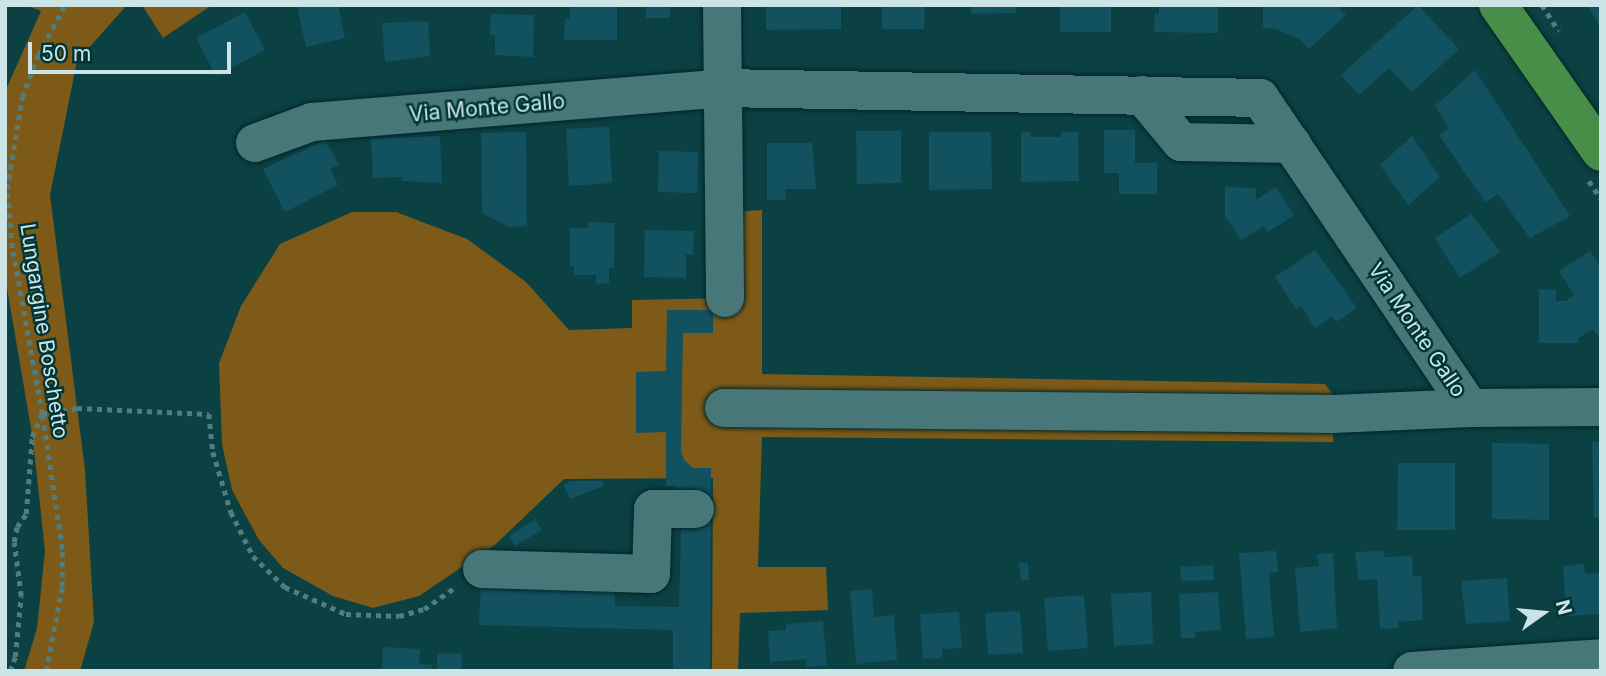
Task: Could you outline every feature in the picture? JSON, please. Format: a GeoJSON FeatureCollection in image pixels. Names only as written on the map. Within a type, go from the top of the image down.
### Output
{"type":"FeatureCollection","features":[{"type":"Feature","properties":{"kind":"main road"},"geometry":{"type":"LineString","coordinates":[[1498,5],[1601,152]]}},
{"type":"Feature","properties":{"kind":"street"},"geometry":{"type":"LineString","coordinates":[[722,5],[725,298]]}},
{"type":"Feature","properties":{"kind":"street","name":"Via Monte Gallo"},"geometry":{"type":"LineString","coordinates":[[255,143],[312,122],[722,88],[1260,98],[1470,408],[1601,407]]}},
{"type":"Feature","properties":{"kind":"street"},"geometry":{"type":"LineString","coordinates":[[724,408],[1333,414],[1470,408]]}},
{"type":"Feature","properties":{"kind":"street"},"geometry":{"type":"LineString","coordinates":[[482,569],[651,575],[653,509],[710,509]]}},
{"type":"Feature","properties":{"kind":"street"},"geometry":{"type":"LineString","coordinates":[[1412,671],[1601,658]]}},
{"type":"Feature","properties":{"kind":"path","name":"Lungargine Boschetto"},"geometry":{"type":"LineString","coordinates":[[46,671],[62,587],[62,549],[42,414],[12,247],[7,189],[22,97],[38,55],[65,5]]}},
{"type":"Feature","properties":{"kind":"path"},"geometry":{"type":"LineString","coordinates":[[9,671],[15,657],[22,596],[15,542],[17,527],[26,514],[32,437],[42,414],[77,408],[209,414],[213,452],[231,512],[253,556],[285,587],[346,614],[399,616],[424,609],[482,569]]}},
{"type":"Feature","properties":{"kind":"shaded area"},"geometry":{"type":"Polygon","coordinates":[[[26,5],[127,5],[77,61],[50,195],[85,470],[94,622],[80,671],[24,671],[37,628],[45,551],[33,440],[5,276],[5,92],[41,11],[26,5]]]}},
{"type":"Feature","properties":{"kind":"shaded area"},"geometry":{"type":"Polygon","coordinates":[[[142,5],[212,5],[163,38],[142,5]]]}},
{"type":"Feature","properties":{"kind":"shaded area"},"geometry":{"type":"Polygon","coordinates":[[[762,210],[762,374],[1325,384],[1334,396],[1333,442],[762,437],[758,567],[826,567],[828,610],[740,613],[738,671],[712,671],[713,478],[564,479],[496,544],[419,596],[373,608],[333,596],[283,568],[259,540],[232,490],[222,444],[219,363],[241,306],[280,244],[352,212],[396,212],[467,239],[526,282],[569,330],[632,328],[632,300],[734,298],[733,212],[762,210]]]}},
{"type":"Feature","properties":{"kind":"building"},"geometry":{"type":"Polygon","coordinates":[[[297,5],[338,5],[345,38],[306,47],[297,5]]]}},
{"type":"Feature","properties":{"kind":"building"},"geometry":{"type":"Polygon","coordinates":[[[570,5],[617,5],[617,40],[564,40],[565,19],[570,19],[570,5]]]}},
{"type":"Feature","properties":{"kind":"building"},"geometry":{"type":"Polygon","coordinates":[[[646,5],[670,5],[670,18],[646,18],[646,5]]]}},
{"type":"Feature","properties":{"kind":"building"},"geometry":{"type":"Polygon","coordinates":[[[766,5],[841,5],[841,29],[766,30],[766,5]]]}},
{"type":"Feature","properties":{"kind":"building"},"geometry":{"type":"Polygon","coordinates":[[[882,5],[925,5],[924,29],[882,29],[882,5]]]}},
{"type":"Feature","properties":{"kind":"building"},"geometry":{"type":"Polygon","coordinates":[[[971,5],[1016,5],[1016,13],[971,14],[971,5]]]}},
{"type":"Feature","properties":{"kind":"building"},"geometry":{"type":"Polygon","coordinates":[[[1060,5],[1111,5],[1111,32],[1060,32],[1060,5]]]}},
{"type":"Feature","properties":{"kind":"building"},"geometry":{"type":"Polygon","coordinates":[[[1159,5],[1218,5],[1218,33],[1154,32],[1155,14],[1159,14],[1159,5]]]}},
{"type":"Feature","properties":{"kind":"building"},"geometry":{"type":"Polygon","coordinates":[[[1263,5],[1336,5],[1346,15],[1309,49],[1299,39],[1276,29],[1263,28],[1263,5]]]}},
{"type":"Feature","properties":{"kind":"building"},"geometry":{"type":"Polygon","coordinates":[[[1418,5],[1459,49],[1412,92],[1389,68],[1359,95],[1341,75],[1418,5]]]}},
{"type":"Feature","properties":{"kind":"building"},"geometry":{"type":"Polygon","coordinates":[[[1587,5],[1601,5],[1601,28],[1587,5]]]}},
{"type":"Feature","properties":{"kind":"building"},"geometry":{"type":"Polygon","coordinates":[[[245,12],[265,50],[216,76],[196,38],[245,12]]]}},
{"type":"Feature","properties":{"kind":"building"},"geometry":{"type":"Polygon","coordinates":[[[491,14],[534,15],[533,57],[495,55],[495,35],[490,35],[491,14]]]}},
{"type":"Feature","properties":{"kind":"building"},"geometry":{"type":"Polygon","coordinates":[[[428,21],[430,56],[385,62],[382,23],[428,21]]]}},
{"type":"Feature","properties":{"kind":"building"},"geometry":{"type":"Polygon","coordinates":[[[1475,70],[1570,216],[1530,238],[1498,194],[1485,202],[1439,135],[1449,128],[1435,106],[1475,70]]]}},
{"type":"Feature","properties":{"kind":"building"},"geometry":{"type":"Polygon","coordinates":[[[609,127],[612,183],[569,186],[566,129],[609,127]]]}},
{"type":"Feature","properties":{"kind":"building"},"geometry":{"type":"Polygon","coordinates":[[[1104,130],[1135,130],[1135,163],[1157,163],[1157,194],[1119,194],[1119,173],[1104,173],[1104,130]]]}},
{"type":"Feature","properties":{"kind":"building"},"geometry":{"type":"Polygon","coordinates":[[[856,131],[901,131],[901,183],[857,184],[856,131]]]}},
{"type":"Feature","properties":{"kind":"building"},"geometry":{"type":"Polygon","coordinates":[[[526,132],[527,226],[509,227],[482,213],[481,133],[526,132]]]}},
{"type":"Feature","properties":{"kind":"building"},"geometry":{"type":"Polygon","coordinates":[[[929,132],[991,132],[992,189],[929,190],[929,132]]]}},
{"type":"Feature","properties":{"kind":"building"},"geometry":{"type":"Polygon","coordinates":[[[1021,132],[1030,132],[1030,137],[1061,137],[1061,132],[1078,132],[1079,181],[1021,182],[1021,132]]]}},
{"type":"Feature","properties":{"kind":"building"},"geometry":{"type":"Polygon","coordinates":[[[440,136],[442,183],[402,181],[402,177],[373,178],[371,139],[440,136]]]}},
{"type":"Feature","properties":{"kind":"building"},"geometry":{"type":"Polygon","coordinates":[[[1412,136],[1440,177],[1408,205],[1380,165],[1412,136]]]}},
{"type":"Feature","properties":{"kind":"building"},"geometry":{"type":"Polygon","coordinates":[[[325,140],[339,165],[330,169],[338,185],[285,212],[263,169],[325,140]]]}},
{"type":"Feature","properties":{"kind":"building"},"geometry":{"type":"Polygon","coordinates":[[[767,143],[812,143],[816,189],[785,189],[786,200],[767,200],[767,143]]]}},
{"type":"Feature","properties":{"kind":"building"},"geometry":{"type":"Polygon","coordinates":[[[659,151],[698,152],[697,193],[658,192],[659,151]]]}},
{"type":"Feature","properties":{"kind":"building"},"geometry":{"type":"Polygon","coordinates":[[[1225,187],[1256,188],[1256,200],[1276,187],[1294,215],[1268,232],[1264,226],[1241,240],[1225,216],[1225,187]]]}},
{"type":"Feature","properties":{"kind":"building"},"geometry":{"type":"Polygon","coordinates":[[[1471,214],[1500,252],[1460,278],[1435,238],[1471,214]]]}},
{"type":"Feature","properties":{"kind":"building"},"geometry":{"type":"Polygon","coordinates":[[[588,222],[615,223],[614,268],[609,268],[609,283],[596,284],[596,275],[574,275],[574,266],[570,266],[570,228],[588,228],[588,222]]]}},
{"type":"Feature","properties":{"kind":"building"},"geometry":{"type":"Polygon","coordinates":[[[645,230],[694,231],[693,255],[686,254],[686,278],[644,277],[645,230]]]}},
{"type":"Feature","properties":{"kind":"building"},"geometry":{"type":"Polygon","coordinates":[[[1315,250],[1357,308],[1336,322],[1332,316],[1315,328],[1301,306],[1296,309],[1275,277],[1315,250]]]}},
{"type":"Feature","properties":{"kind":"building"},"geometry":{"type":"Polygon","coordinates":[[[1590,251],[1601,268],[1601,341],[1593,329],[1578,338],[1578,343],[1539,343],[1539,289],[1556,290],[1556,301],[1566,301],[1574,295],[1559,271],[1590,251]]]}},
{"type":"Feature","properties":{"kind":"building"},"geometry":{"type":"Polygon","coordinates":[[[667,310],[713,310],[713,333],[683,333],[681,451],[684,460],[693,468],[711,468],[710,671],[673,671],[673,630],[479,625],[481,583],[614,586],[615,606],[679,607],[681,529],[695,528],[695,492],[674,493],[674,486],[666,486],[666,432],[636,433],[636,372],[666,371],[667,310]]]}},
{"type":"Feature","properties":{"kind":"building"},"geometry":{"type":"Polygon","coordinates":[[[1592,442],[1601,442],[1601,518],[1594,518],[1592,442]]]}},
{"type":"Feature","properties":{"kind":"building"},"geometry":{"type":"Polygon","coordinates":[[[1492,443],[1549,444],[1549,520],[1492,519],[1492,443]]]}},
{"type":"Feature","properties":{"kind":"building"},"geometry":{"type":"Polygon","coordinates":[[[1398,463],[1455,463],[1455,530],[1397,530],[1398,463]]]}},
{"type":"Feature","properties":{"kind":"building"},"geometry":{"type":"Polygon","coordinates":[[[570,481],[602,481],[604,486],[570,499],[564,486],[570,481]]]}},
{"type":"Feature","properties":{"kind":"building"},"geometry":{"type":"Polygon","coordinates":[[[535,519],[542,530],[515,546],[509,536],[535,519]]]}},
{"type":"Feature","properties":{"kind":"building"},"geometry":{"type":"Polygon","coordinates":[[[1276,551],[1278,572],[1269,573],[1274,637],[1246,639],[1239,553],[1276,551]]]}},
{"type":"Feature","properties":{"kind":"building"},"geometry":{"type":"Polygon","coordinates":[[[1383,551],[1384,557],[1412,556],[1413,576],[1421,576],[1423,620],[1398,622],[1399,628],[1380,629],[1377,579],[1359,580],[1355,552],[1383,551]]]}},
{"type":"Feature","properties":{"kind":"building"},"geometry":{"type":"Polygon","coordinates":[[[1333,553],[1337,628],[1300,632],[1295,568],[1319,566],[1317,554],[1333,553]]]}},
{"type":"Feature","properties":{"kind":"building"},"geometry":{"type":"Polygon","coordinates":[[[1019,563],[1028,563],[1029,580],[1021,580],[1019,563]]]}},
{"type":"Feature","properties":{"kind":"building"},"geometry":{"type":"Polygon","coordinates":[[[1584,564],[1585,574],[1601,573],[1601,614],[1566,616],[1563,566],[1584,564]]]}},
{"type":"Feature","properties":{"kind":"building"},"geometry":{"type":"Polygon","coordinates":[[[1213,565],[1214,580],[1181,581],[1180,567],[1213,565]]]}},
{"type":"Feature","properties":{"kind":"building"},"geometry":{"type":"Polygon","coordinates":[[[1507,578],[1510,621],[1466,624],[1461,581],[1507,578]]]}},
{"type":"Feature","properties":{"kind":"building"},"geometry":{"type":"Polygon","coordinates":[[[872,589],[874,617],[894,615],[897,660],[856,664],[850,591],[872,589]]]}},
{"type":"Feature","properties":{"kind":"building"},"geometry":{"type":"Polygon","coordinates":[[[1151,592],[1153,644],[1114,646],[1111,594],[1151,592]]]}},
{"type":"Feature","properties":{"kind":"building"},"geometry":{"type":"Polygon","coordinates":[[[1218,592],[1221,630],[1195,632],[1196,638],[1181,638],[1179,594],[1218,592]]]}},
{"type":"Feature","properties":{"kind":"building"},"geometry":{"type":"Polygon","coordinates":[[[1084,595],[1088,648],[1048,651],[1044,598],[1084,595]]]}},
{"type":"Feature","properties":{"kind":"building"},"geometry":{"type":"Polygon","coordinates":[[[1020,611],[1023,653],[988,655],[985,613],[1020,611]]]}},
{"type":"Feature","properties":{"kind":"building"},"geometry":{"type":"Polygon","coordinates":[[[959,612],[962,648],[942,649],[942,658],[923,659],[920,614],[959,612]]]}},
{"type":"Feature","properties":{"kind":"building"},"geometry":{"type":"Polygon","coordinates":[[[823,621],[827,665],[807,667],[806,659],[770,662],[768,631],[786,630],[786,624],[823,621]]]}},
{"type":"Feature","properties":{"kind":"building"},"geometry":{"type":"Polygon","coordinates":[[[383,647],[420,649],[419,664],[432,665],[432,671],[382,671],[383,647]]]}},
{"type":"Feature","properties":{"kind":"building"},"geometry":{"type":"Polygon","coordinates":[[[437,653],[462,654],[461,671],[437,671],[437,653]]]}}]}
